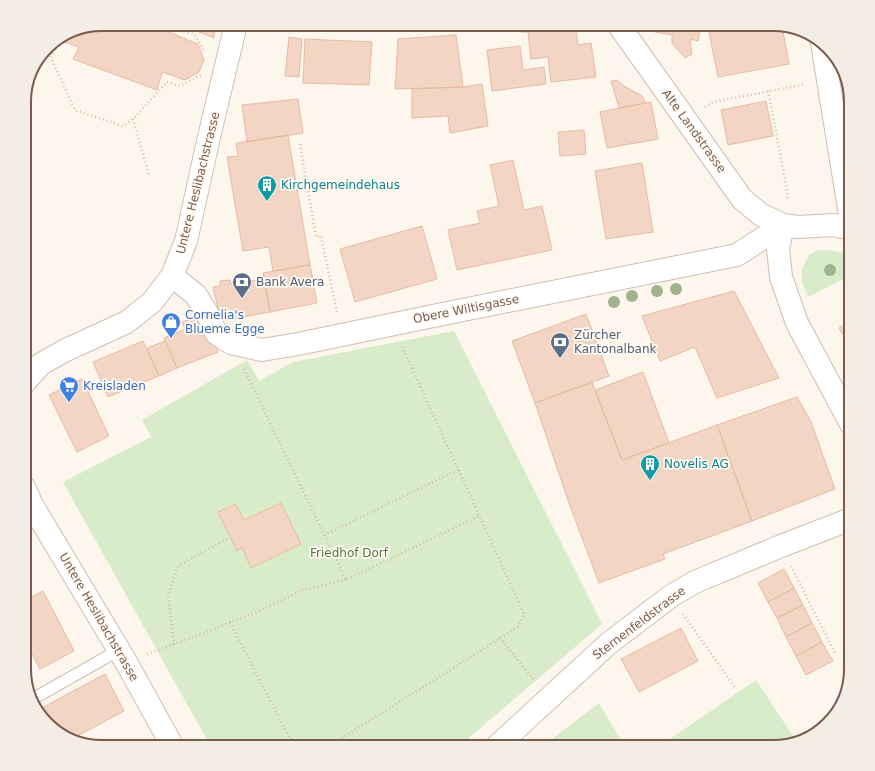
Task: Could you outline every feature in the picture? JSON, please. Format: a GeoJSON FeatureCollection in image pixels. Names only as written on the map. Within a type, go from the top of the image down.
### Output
{"type":"FeatureCollection","features":[{"type":"Feature","properties":{"kind":"street","name":"Untere Heslibachstrasse"},"geometry":{"type":"LineString","coordinates":[[31,375],[41,364],[66,350],[128,322],[152,302],[172,276],[186,241],[234,31]]}},
{"type":"Feature","properties":{"kind":"street","name":"Alte Landstrasse"},"geometry":{"type":"LineString","coordinates":[[623,31],[742,199],[760,214],[784,214],[798,227],[834,225],[844,227]]}},
{"type":"Feature","properties":{"kind":"street"},"geometry":{"type":"LineString","coordinates":[[824,53],[844,178]]}},
{"type":"Feature","properties":{"kind":"street","name":"Obere Wiltisgasse"},"geometry":{"type":"LineString","coordinates":[[172,276],[196,295],[207,313],[216,333],[231,343],[262,350],[737,255],[784,214]]}},
{"type":"Feature","properties":{"kind":"street"},"geometry":{"type":"LineString","coordinates":[[784,214],[778,249],[781,277],[797,323],[844,411]]}},
{"type":"Feature","properties":{"kind":"street","name":"Untere Heslibachstrasse"},"geometry":{"type":"LineString","coordinates":[[31,503],[122,656],[169,740]]}},
{"type":"Feature","properties":{"kind":"street","name":"Sternenfeldstrasse"},"geometry":{"type":"LineString","coordinates":[[504,740],[608,644],[671,596],[695,582],[844,522]]}},
{"type":"Feature","properties":{"kind":"lane"},"geometry":{"type":"LineString","coordinates":[[37,697],[122,656]]}},
{"type":"Feature","properties":{"kind":"path"},"geometry":{"type":"LineString","coordinates":[[182,31],[194,34],[207,54]]}},
{"type":"Feature","properties":{"kind":"path"},"geometry":{"type":"LineString","coordinates":[[54,50],[51,58],[76,110],[123,126],[133,119],[167,82],[180,86],[201,75],[203,68]]}},
{"type":"Feature","properties":{"kind":"path"},"geometry":{"type":"LineString","coordinates":[[699,110],[713,102],[812,83]]}},
{"type":"Feature","properties":{"kind":"path"},"geometry":{"type":"LineString","coordinates":[[768,91],[788,195],[784,214]]}},
{"type":"Feature","properties":{"kind":"path"},"geometry":{"type":"LineString","coordinates":[[133,119],[149,175]]}},
{"type":"Feature","properties":{"kind":"path"},"geometry":{"type":"LineString","coordinates":[[300,144],[316,237],[321,236],[342,334]]}},
{"type":"Feature","properties":{"kind":"path"},"geometry":{"type":"LineString","coordinates":[[339,740],[518,627],[524,614],[392,324]]}},
{"type":"Feature","properties":{"kind":"path"},"geometry":{"type":"LineString","coordinates":[[231,343],[346,580]]}},
{"type":"Feature","properties":{"kind":"path"},"geometry":{"type":"LineString","coordinates":[[324,535],[458,470]]}},
{"type":"Feature","properties":{"kind":"path"},"geometry":{"type":"LineString","coordinates":[[122,656],[174,645],[258,612],[302,590],[346,580],[479,516]]}},
{"type":"Feature","properties":{"kind":"path"},"geometry":{"type":"LineString","coordinates":[[174,645],[168,595],[178,566],[228,538]]}},
{"type":"Feature","properties":{"kind":"path"},"geometry":{"type":"LineString","coordinates":[[781,546],[836,655]]}},
{"type":"Feature","properties":{"kind":"path"},"geometry":{"type":"LineString","coordinates":[[671,596],[736,689]]}},
{"type":"Feature","properties":{"kind":"path"},"geometry":{"type":"LineString","coordinates":[[230,622],[289,738],[292,740]]}},
{"type":"Feature","properties":{"kind":"path"},"geometry":{"type":"LineString","coordinates":[[500,638],[549,698]]}},
{"type":"Feature","properties":{"kind":"green space"},"geometry":{"type":"Polygon","coordinates":[[[819,250],[828,250],[844,253],[844,279],[808,297],[802,282],[802,268],[810,254],[819,250]]]}},
{"type":"Feature","properties":{"kind":"green space","name":"Friedhof Dorf"},"geometry":{"type":"Polygon","coordinates":[[[454,331],[602,624],[466,740],[207,740],[63,482],[151,437],[142,420],[247,360],[259,381],[293,362],[454,331]]]}},
{"type":"Feature","properties":{"kind":"green space"},"geometry":{"type":"Polygon","coordinates":[[[756,680],[794,737],[778,740],[668,740],[756,680]]]}},
{"type":"Feature","properties":{"kind":"green space"},"geometry":{"type":"Polygon","coordinates":[[[599,703],[621,740],[551,740],[599,703]]]}},
{"type":"Feature","properties":{"kind":"building"},"geometry":{"type":"Polygon","coordinates":[[[97,31],[166,31],[198,44],[204,60],[199,72],[185,80],[162,72],[157,90],[73,59],[79,47],[64,42],[88,32],[97,31]]]}},
{"type":"Feature","properties":{"kind":"building"},"geometry":{"type":"Polygon","coordinates":[[[197,31],[214,31],[214,38],[197,31]]]}},
{"type":"Feature","properties":{"kind":"building"},"geometry":{"type":"Polygon","coordinates":[[[576,31],[578,45],[591,43],[596,77],[551,82],[548,57],[531,59],[528,32],[521,32],[576,31]]]}},
{"type":"Feature","properties":{"kind":"building"},"geometry":{"type":"Polygon","coordinates":[[[700,31],[698,41],[690,39],[692,54],[685,58],[672,43],[672,35],[655,32],[700,31]]]}},
{"type":"Feature","properties":{"kind":"building"},"geometry":{"type":"Polygon","coordinates":[[[709,32],[783,32],[789,64],[718,77],[709,32]]]}},
{"type":"Feature","properties":{"kind":"building"},"geometry":{"type":"Polygon","coordinates":[[[456,35],[463,87],[395,89],[398,39],[456,35]]]}},
{"type":"Feature","properties":{"kind":"building"},"geometry":{"type":"Polygon","coordinates":[[[289,37],[302,39],[299,77],[285,76],[289,37]]]}},
{"type":"Feature","properties":{"kind":"building"},"geometry":{"type":"Polygon","coordinates":[[[305,39],[372,42],[369,85],[303,83],[305,39]]]}},
{"type":"Feature","properties":{"kind":"building"},"geometry":{"type":"Polygon","coordinates":[[[520,46],[523,70],[544,67],[546,84],[492,91],[487,50],[520,46]]]}},
{"type":"Feature","properties":{"kind":"building"},"geometry":{"type":"Polygon","coordinates":[[[617,80],[624,86],[642,96],[646,103],[619,108],[611,81],[617,80]]]}},
{"type":"Feature","properties":{"kind":"building"},"geometry":{"type":"Polygon","coordinates":[[[482,84],[488,126],[450,133],[448,116],[412,118],[412,89],[463,87],[482,84]]]}},
{"type":"Feature","properties":{"kind":"building"},"geometry":{"type":"Polygon","coordinates":[[[298,99],[303,133],[247,142],[242,105],[298,99]]]}},
{"type":"Feature","properties":{"kind":"building"},"geometry":{"type":"Polygon","coordinates":[[[766,101],[773,136],[728,145],[721,110],[766,101]]]}},
{"type":"Feature","properties":{"kind":"building"},"geometry":{"type":"Polygon","coordinates":[[[651,102],[658,139],[607,148],[600,112],[651,102]]]}},
{"type":"Feature","properties":{"kind":"building"},"geometry":{"type":"Polygon","coordinates":[[[584,130],[586,154],[560,156],[558,132],[584,130]]]}},
{"type":"Feature","properties":{"kind":"building","name":"Kirchgemeindehaus"},"geometry":{"type":"Polygon","coordinates":[[[288,135],[310,265],[273,271],[269,247],[243,251],[227,157],[238,156],[236,143],[288,135]]]}},
{"type":"Feature","properties":{"kind":"building"},"geometry":{"type":"Polygon","coordinates":[[[513,160],[524,210],[542,206],[552,250],[457,270],[448,230],[480,223],[477,211],[499,206],[490,165],[513,160]]]}},
{"type":"Feature","properties":{"kind":"building"},"geometry":{"type":"Polygon","coordinates":[[[642,163],[653,232],[606,239],[595,171],[642,163]]]}},
{"type":"Feature","properties":{"kind":"building"},"geometry":{"type":"Polygon","coordinates":[[[422,226],[437,279],[355,302],[340,249],[422,226]]]}},
{"type":"Feature","properties":{"kind":"building"},"geometry":{"type":"Polygon","coordinates":[[[310,265],[317,303],[270,312],[263,273],[310,265]]]}},
{"type":"Feature","properties":{"kind":"building","name":"Bank Avera"},"geometry":{"type":"Polygon","coordinates":[[[264,279],[270,312],[221,321],[213,287],[220,286],[220,281],[230,280],[231,284],[264,279]]]}},
{"type":"Feature","properties":{"kind":"building"},"geometry":{"type":"Polygon","coordinates":[[[734,291],[779,378],[717,398],[695,347],[660,361],[642,316],[734,291]]]}},
{"type":"Feature","properties":{"kind":"building","name":"Zürcher Kantonalbank"},"geometry":{"type":"Polygon","coordinates":[[[586,314],[609,376],[535,403],[512,341],[586,314]]]}},
{"type":"Feature","properties":{"kind":"building"},"geometry":{"type":"Polygon","coordinates":[[[196,317],[199,325],[206,322],[218,352],[177,368],[164,338],[185,329],[182,322],[196,317]]]}},
{"type":"Feature","properties":{"kind":"building"},"geometry":{"type":"Polygon","coordinates":[[[844,325],[844,336],[839,328],[844,325]]]}},
{"type":"Feature","properties":{"kind":"building"},"geometry":{"type":"Polygon","coordinates":[[[143,341],[159,376],[108,397],[93,362],[143,341]]]}},
{"type":"Feature","properties":{"kind":"building"},"geometry":{"type":"Polygon","coordinates":[[[165,341],[177,368],[159,376],[147,348],[165,341]]]}},
{"type":"Feature","properties":{"kind":"building"},"geometry":{"type":"Polygon","coordinates":[[[643,372],[669,443],[622,460],[595,390],[643,372]]]}},
{"type":"Feature","properties":{"kind":"building"},"geometry":{"type":"Polygon","coordinates":[[[82,379],[109,436],[77,452],[49,395],[82,379]]]}},
{"type":"Feature","properties":{"kind":"building","name":"Novelis AG"},"geometry":{"type":"Polygon","coordinates":[[[592,382],[622,460],[717,425],[752,521],[663,554],[665,559],[599,583],[569,503],[535,403],[592,382]]]}},
{"type":"Feature","properties":{"kind":"building"},"geometry":{"type":"Polygon","coordinates":[[[797,397],[811,422],[835,489],[752,521],[717,425],[797,397]]]}},
{"type":"Feature","properties":{"kind":"building"},"geometry":{"type":"Polygon","coordinates":[[[281,503],[301,544],[251,568],[242,548],[237,551],[218,512],[236,504],[244,520],[281,503]]]}},
{"type":"Feature","properties":{"kind":"building"},"geometry":{"type":"Polygon","coordinates":[[[784,569],[794,588],[768,602],[758,583],[784,569]]]}},
{"type":"Feature","properties":{"kind":"building"},"geometry":{"type":"Polygon","coordinates":[[[794,588],[803,605],[777,618],[768,602],[794,588]]]}},
{"type":"Feature","properties":{"kind":"building"},"geometry":{"type":"Polygon","coordinates":[[[43,591],[74,651],[40,669],[31,652],[31,597],[43,591]]]}},
{"type":"Feature","properties":{"kind":"building"},"geometry":{"type":"Polygon","coordinates":[[[803,605],[812,623],[786,637],[777,618],[803,605]]]}},
{"type":"Feature","properties":{"kind":"building"},"geometry":{"type":"Polygon","coordinates":[[[812,623],[822,642],[796,656],[786,637],[812,623]]]}},
{"type":"Feature","properties":{"kind":"building"},"geometry":{"type":"Polygon","coordinates":[[[681,628],[698,661],[639,692],[621,659],[681,628]]]}},
{"type":"Feature","properties":{"kind":"building"},"geometry":{"type":"Polygon","coordinates":[[[822,642],[833,661],[806,675],[796,656],[822,642]]]}},
{"type":"Feature","properties":{"kind":"building"},"geometry":{"type":"Polygon","coordinates":[[[105,674],[124,711],[78,736],[59,725],[43,708],[105,674]]]}},
{"type":"Feature","properties":{"kind":"place","name":"Kirchgemeindehaus"},"geometry":{"type":"Point","coordinates":[267,202]}},
{"type":"Feature","properties":{"kind":"place","name":"Bank Avera"},"geometry":{"type":"Point","coordinates":[242,299]}},
{"type":"Feature","properties":{"kind":"place","name":"Cornelia's Blueme Egge"},"geometry":{"type":"Point","coordinates":[171,339]}},
{"type":"Feature","properties":{"kind":"place","name":"Zürcher Kantonalbank"},"geometry":{"type":"Point","coordinates":[560,359]}},
{"type":"Feature","properties":{"kind":"place","name":"Kreisladen"},"geometry":{"type":"Point","coordinates":[69,403]}},
{"type":"Feature","properties":{"kind":"place","name":"Novelis AG"},"geometry":{"type":"Point","coordinates":[650,481]}}]}
